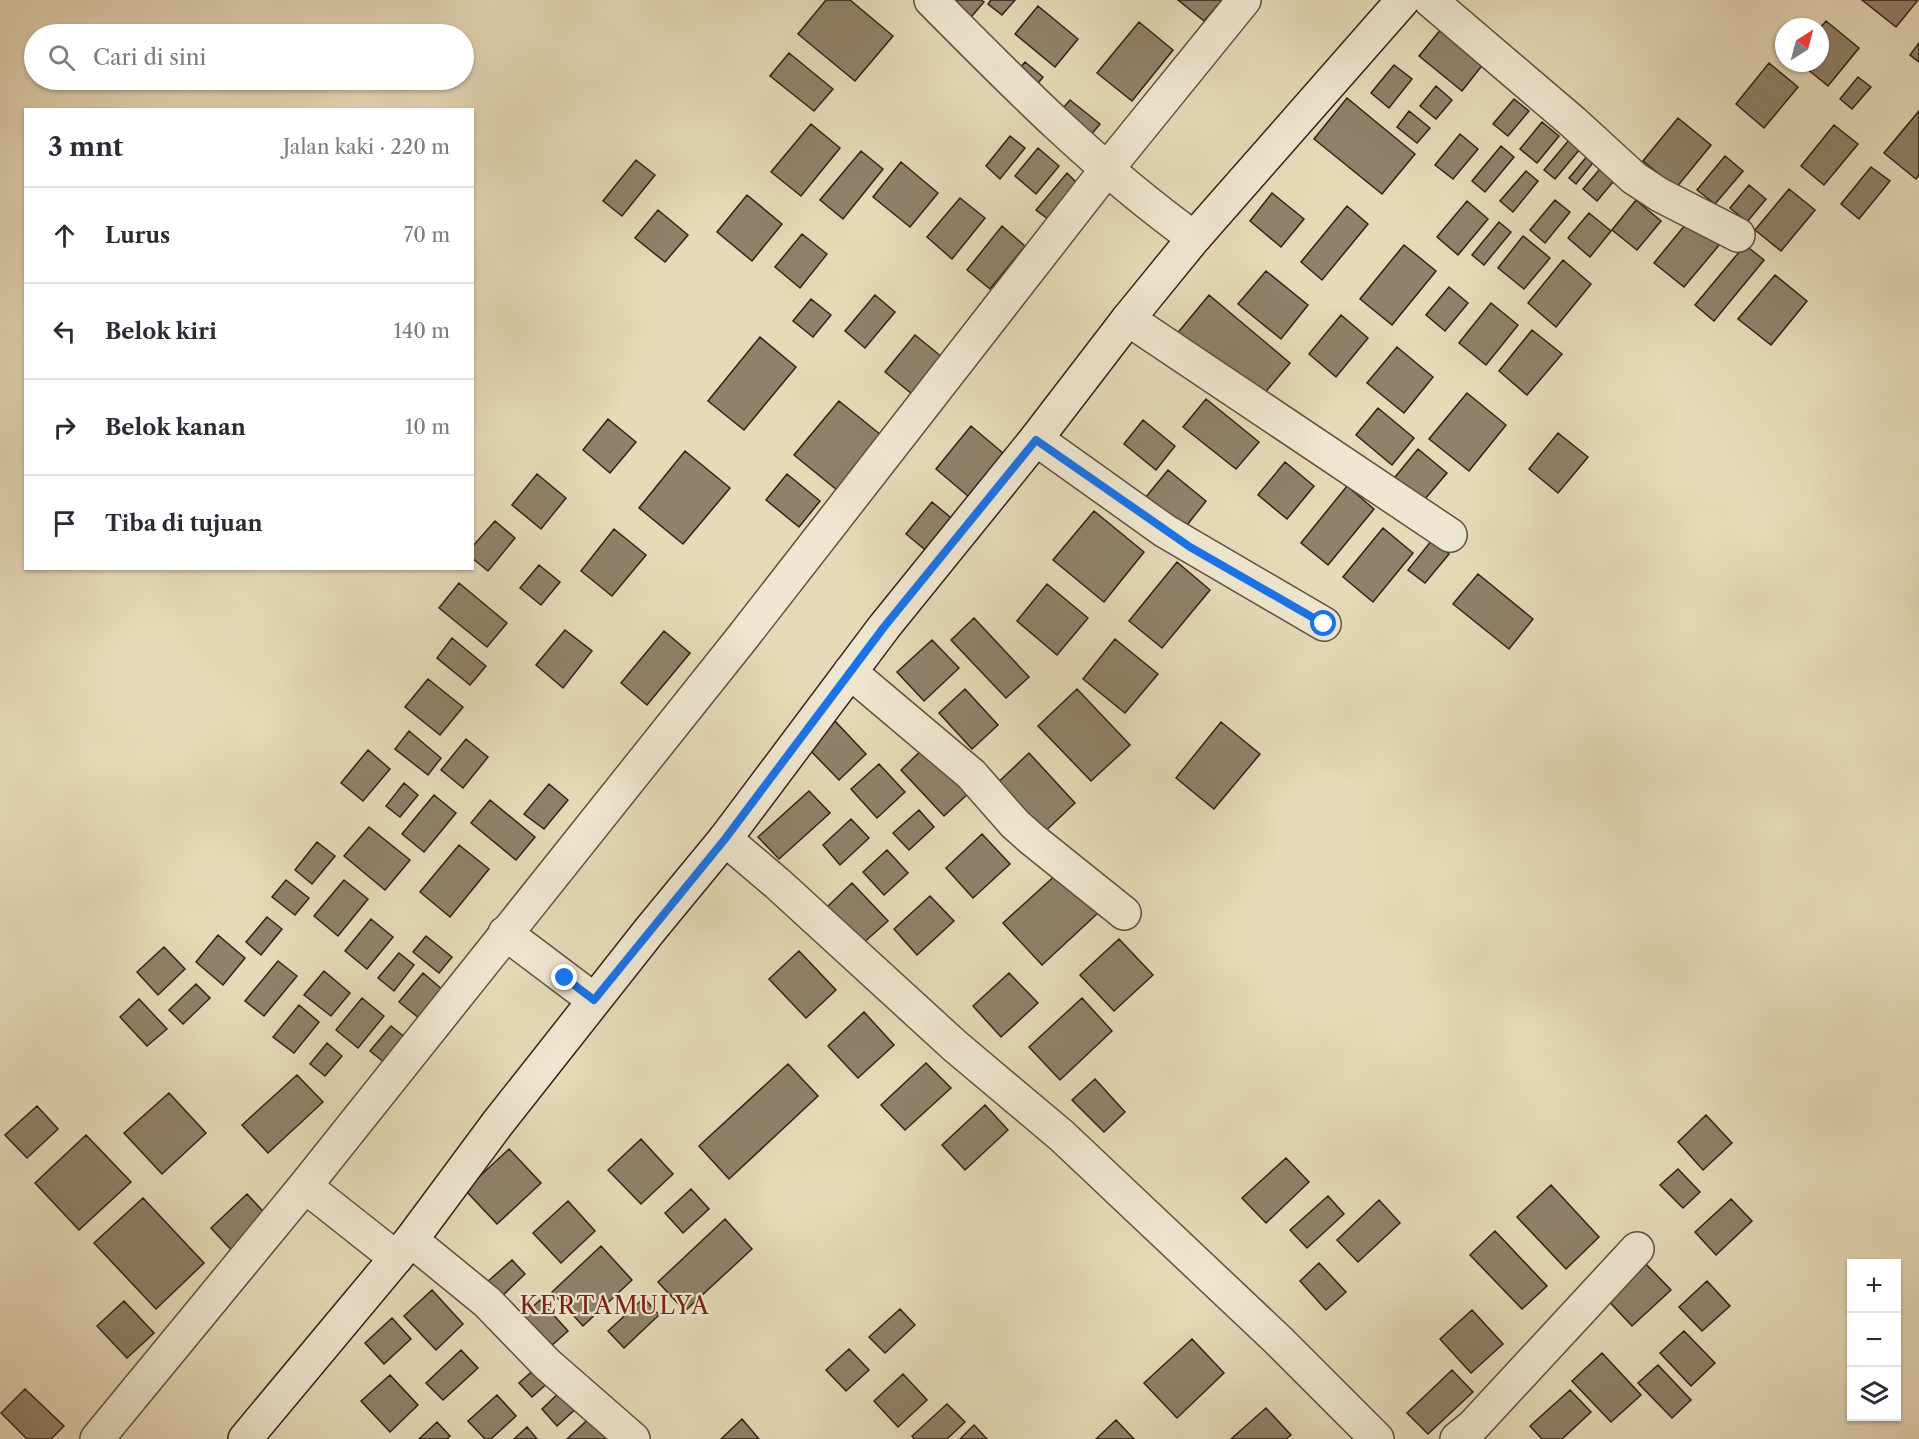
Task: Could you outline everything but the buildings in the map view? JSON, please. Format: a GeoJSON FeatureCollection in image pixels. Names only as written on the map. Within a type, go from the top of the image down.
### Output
{"type":"FeatureCollection","features":[{"type":"Feature","properties":{"kind":"street"},"geometry":{"type":"LineString","coordinates":[[931,0],[1018,88],[1117,178],[1187,233]]}},
{"type":"Feature","properties":{"kind":"street"},"geometry":{"type":"LineString","coordinates":[[97,1439],[312,1191],[516,942],[742,638],[1117,178],[1244,0]]}},
{"type":"Feature","properties":{"kind":"street"},"geometry":{"type":"LineString","coordinates":[[245,1439],[404,1249],[497,1124],[594,1000],[725,839],[850,672],[1036,440],[1128,319],[1187,233],[1402,0]]}},
{"type":"Feature","properties":{"kind":"street"},"geometry":{"type":"LineString","coordinates":[[1430,0],[1573,122],[1634,178],[1660,195],[1738,235]]}},
{"type":"Feature","properties":{"kind":"street"},"geometry":{"type":"LineString","coordinates":[[1128,319],[1450,535]]}},
{"type":"Feature","properties":{"kind":"street"},"geometry":{"type":"LineString","coordinates":[[1036,440],[1190,547],[1324,624]]}},
{"type":"Feature","properties":{"kind":"street"},"geometry":{"type":"LineString","coordinates":[[850,672],[971,774],[1015,824],[1033,840],[1124,913]]}},
{"type":"Feature","properties":{"kind":"street"},"geometry":{"type":"LineString","coordinates":[[725,839],[778,884],[955,1046],[1062,1136],[1261,1323],[1377,1439]]}},
{"type":"Feature","properties":{"kind":"street"},"geometry":{"type":"LineString","coordinates":[[516,942],[594,1000]]}},
{"type":"Feature","properties":{"kind":"street"},"geometry":{"type":"LineString","coordinates":[[312,1191],[371,1236],[404,1249],[487,1302],[547,1364],[633,1439]]}},
{"type":"Feature","properties":{"kind":"street"},"geometry":{"type":"LineString","coordinates":[[1457,1439],[1473,1426],[1637,1249]]}},
{"type":"Feature","properties":{"kind":"district","name":"KERTAMULYA"},"geometry":{"type":"Point","coordinates":[615,1306]}},
{"type":"Feature","properties":{"kind":"route"},"geometry":{"type":"LineString","coordinates":[[565,978],[594,1000],[725,839],[884,627],[1036,440],[1190,547],[1324,624]]}}]}
